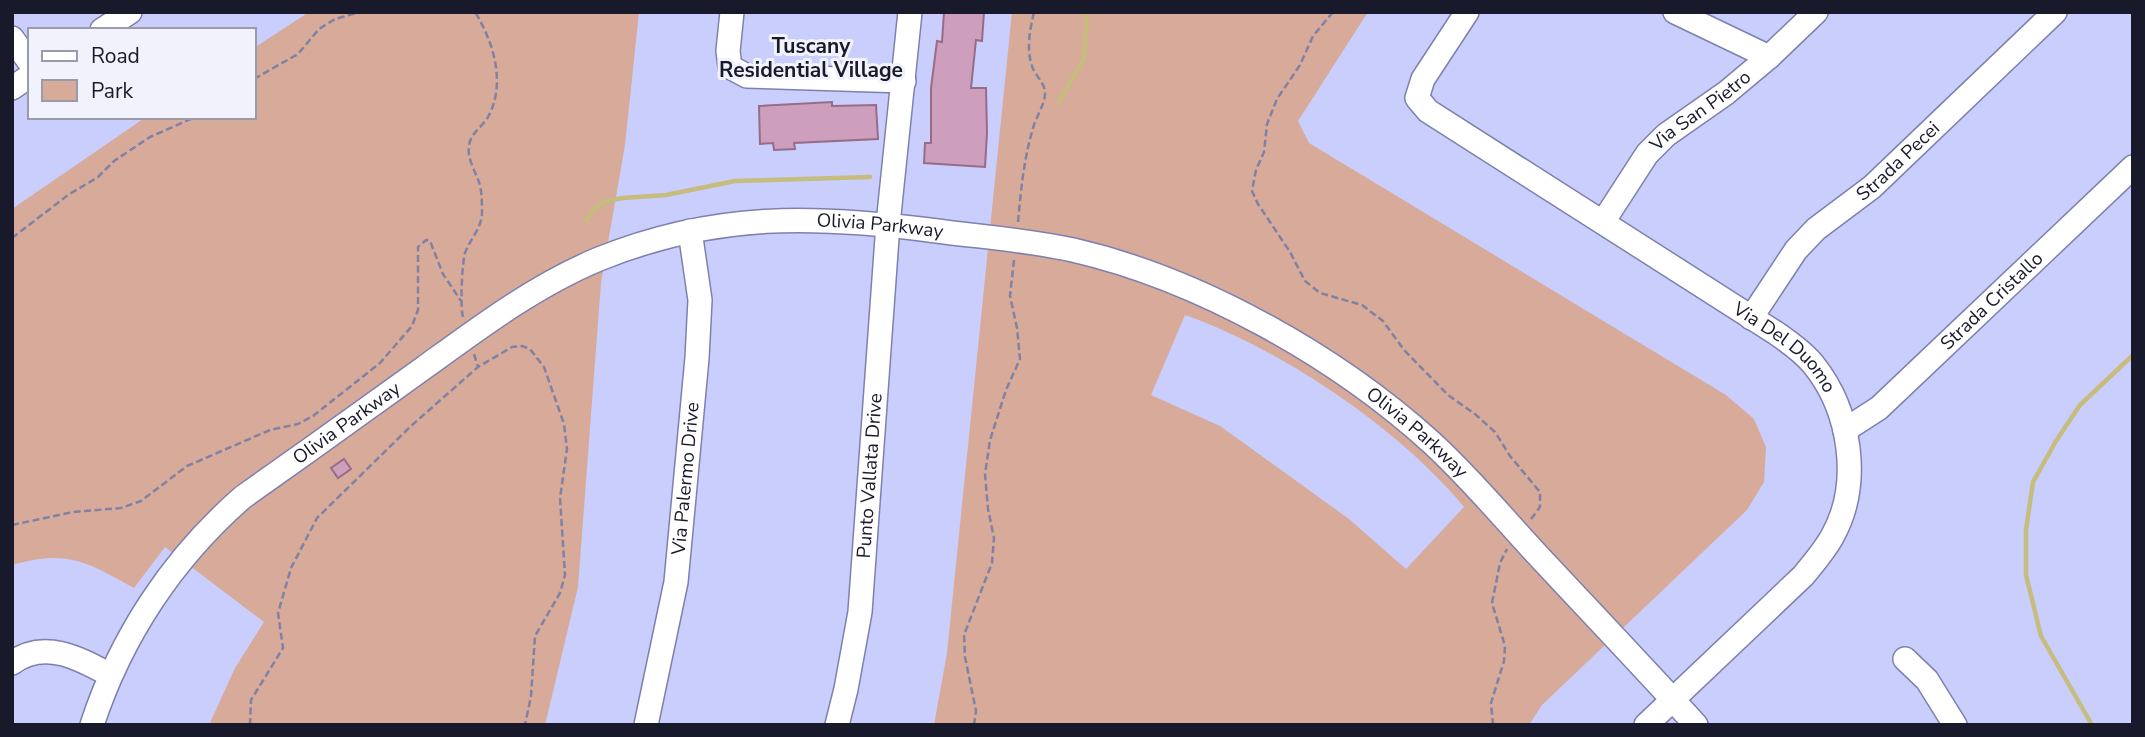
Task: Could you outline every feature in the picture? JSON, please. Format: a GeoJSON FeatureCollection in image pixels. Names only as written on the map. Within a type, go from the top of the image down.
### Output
{"type":"FeatureCollection","features":[{"type":"Feature","properties":{"kind":"street"},"geometry":{"type":"LineString","coordinates":[[105,28],[130,12]]}},
{"type":"Feature","properties":{"kind":"street"},"geometry":{"type":"LineString","coordinates":[[732,12],[728,51],[730,67],[747,76],[904,81]]}},
{"type":"Feature","properties":{"kind":"street","name":"Punto Vallata Drive"},"geometry":{"type":"LineString","coordinates":[[837,725],[860,612],[888,224],[910,12]]}},
{"type":"Feature","properties":{"kind":"street","name":"Via Del Duomo"},"geometry":{"type":"LineString","coordinates":[[1467,12],[1423,79],[1417,98],[1428,111],[1776,333],[1811,362],[1837,401],[1845,430],[1849,453],[1849,482],[1843,510],[1833,536],[1803,576],[1646,725]]}},
{"type":"Feature","properties":{"kind":"street"},"geometry":{"type":"LineString","coordinates":[[1675,12],[1769,57]]}},
{"type":"Feature","properties":{"kind":"street","name":"Via San Pietro"},"geometry":{"type":"LineString","coordinates":[[1603,222],[1647,154],[1665,135],[1726,93],[1816,12]]}},
{"type":"Feature","properties":{"kind":"street","name":"Strada Pecei"},"geometry":{"type":"LineString","coordinates":[[1751,318],[1796,250],[1816,229],[1872,187],[2055,12]]}},
{"type":"Feature","properties":{"kind":"street"},"geometry":{"type":"LineString","coordinates":[[12,38],[28,60]]}},
{"type":"Feature","properties":{"kind":"street"},"geometry":{"type":"LineString","coordinates":[[12,88],[28,77]]}},
{"type":"Feature","properties":{"kind":"street","name":"Strada Cristallo"},"geometry":{"type":"LineString","coordinates":[[1845,430],[1879,408],[2133,167]]}},
{"type":"Feature","properties":{"kind":"street","name":"Olivia Parkway"},"geometry":{"type":"LineString","coordinates":[[92,725],[110,675],[136,625],[169,577],[217,520],[243,497],[468,336],[535,292],[598,260],[690,231],[726,223],[786,219],[888,224],[1071,249],[1113,261],[1212,300],[1282,336],[1382,401],[1460,470],[1696,725]]}},
{"type":"Feature","properties":{"kind":"street","name":"Via Palermo Drive"},"geometry":{"type":"LineString","coordinates":[[646,725],[676,582],[697,358],[700,300],[690,231]]}},
{"type":"Feature","properties":{"kind":"street"},"geometry":{"type":"LineString","coordinates":[[12,663],[23,656],[43,650],[81,661],[110,675]]}},
{"type":"Feature","properties":{"kind":"street"},"geometry":{"type":"LineString","coordinates":[[1905,659],[1927,680],[1955,725]]}},
{"type":"Feature","properties":{"kind":"path"},"geometry":{"type":"LineString","coordinates":[[256,78],[298,54],[319,29],[335,19],[360,12]]}},
{"type":"Feature","properties":{"kind":"path"},"geometry":{"type":"LineString","coordinates":[[12,525],[73,512],[121,508],[141,501],[187,466],[248,439],[298,424],[313,416],[380,363],[412,326],[418,310],[418,247],[426,240],[434,246],[443,274],[461,301],[465,253],[481,218],[482,198],[468,147],[471,138],[488,118],[496,81],[491,44],[475,12]]}},
{"type":"Feature","properties":{"kind":"path"},"geometry":{"type":"LineString","coordinates":[[974,725],[976,711],[965,657],[964,635],[992,563],[994,538],[985,474],[990,440],[1020,359],[1010,296],[1022,176],[1034,124],[1045,96],[1043,85],[1032,66],[1029,51],[1034,12]]}},
{"type":"Feature","properties":{"kind":"path"},"geometry":{"type":"LineString","coordinates":[[1333,12],[1313,36],[1300,65],[1277,99],[1267,124],[1264,152],[1256,170],[1252,191],[1305,281],[1320,293],[1362,305],[1382,321],[1404,350],[1448,395],[1495,432],[1510,456],[1540,492],[1542,501],[1538,511],[1518,534],[1500,563],[1492,603],[1505,646],[1504,661],[1491,703],[1493,725]]}},
{"type":"Feature","properties":{"kind":"path"},"geometry":{"type":"LineString","coordinates":[[12,238],[150,137],[190,119]]}},
{"type":"Feature","properties":{"kind":"path"},"geometry":{"type":"LineString","coordinates":[[250,725],[251,700],[283,648],[278,613],[291,568],[317,517],[411,426],[478,367],[512,347],[522,346],[530,349],[544,367],[565,424],[567,449],[560,498],[565,575],[560,593],[535,636],[531,696],[525,725]]}},
{"type":"Feature","properties":{"kind":"green space"},"geometry":{"type":"Polygon","coordinates":[[[309,12],[639,12],[625,145],[601,283],[578,587],[545,725],[209,725],[235,668],[264,622],[165,547],[134,588],[89,565],[62,558],[31,560],[12,565],[12,209],[143,119],[256,119],[256,47],[309,12]]]}},
{"type":"Feature","properties":{"kind":"green space"},"geometry":{"type":"Polygon","coordinates":[[[1012,12],[1368,12],[1298,121],[1309,143],[1726,395],[1754,419],[1766,447],[1764,482],[1747,510],[1542,705],[1529,725],[934,725],[947,653],[1012,12]],[[1185,315],[1151,395],[1220,426],[1349,519],[1406,569],[1464,507],[1437,477],[1372,420],[1298,370],[1222,330],[1185,315]]]}},
{"type":"Feature","properties":{"kind":"building"},"geometry":{"type":"Polygon","coordinates":[[[944,12],[984,12],[982,41],[976,40],[971,88],[986,88],[985,167],[924,163],[925,143],[931,143],[931,88],[937,41],[942,42],[944,12]]]}},
{"type":"Feature","properties":{"kind":"building"},"geometry":{"type":"Polygon","coordinates":[[[832,102],[832,106],[876,105],[878,139],[794,143],[795,149],[774,150],[773,143],[760,144],[759,106],[832,102]]]}},
{"type":"Feature","properties":{"kind":"building"},"geometry":{"type":"Polygon","coordinates":[[[344,459],[351,469],[338,478],[331,468],[344,459]]]}},
{"type":"Feature","properties":{"kind":"waterway"},"geometry":{"type":"LineString","coordinates":[[1059,102],[1084,59],[1087,12]]}},
{"type":"Feature","properties":{"kind":"waterway"},"geometry":{"type":"LineString","coordinates":[[586,221],[595,208],[606,201],[623,198],[666,195],[735,181],[870,177]]}},
{"type":"Feature","properties":{"kind":"waterway"},"geometry":{"type":"LineString","coordinates":[[2092,725],[2041,636],[2026,575],[2026,530],[2033,482],[2056,441],[2080,405],[2133,355]]}},
{"type":"Feature","properties":{"kind":"district","name":"Tuscany Residential Village"},"geometry":{"type":"Point","coordinates":[811,58]}}]}
